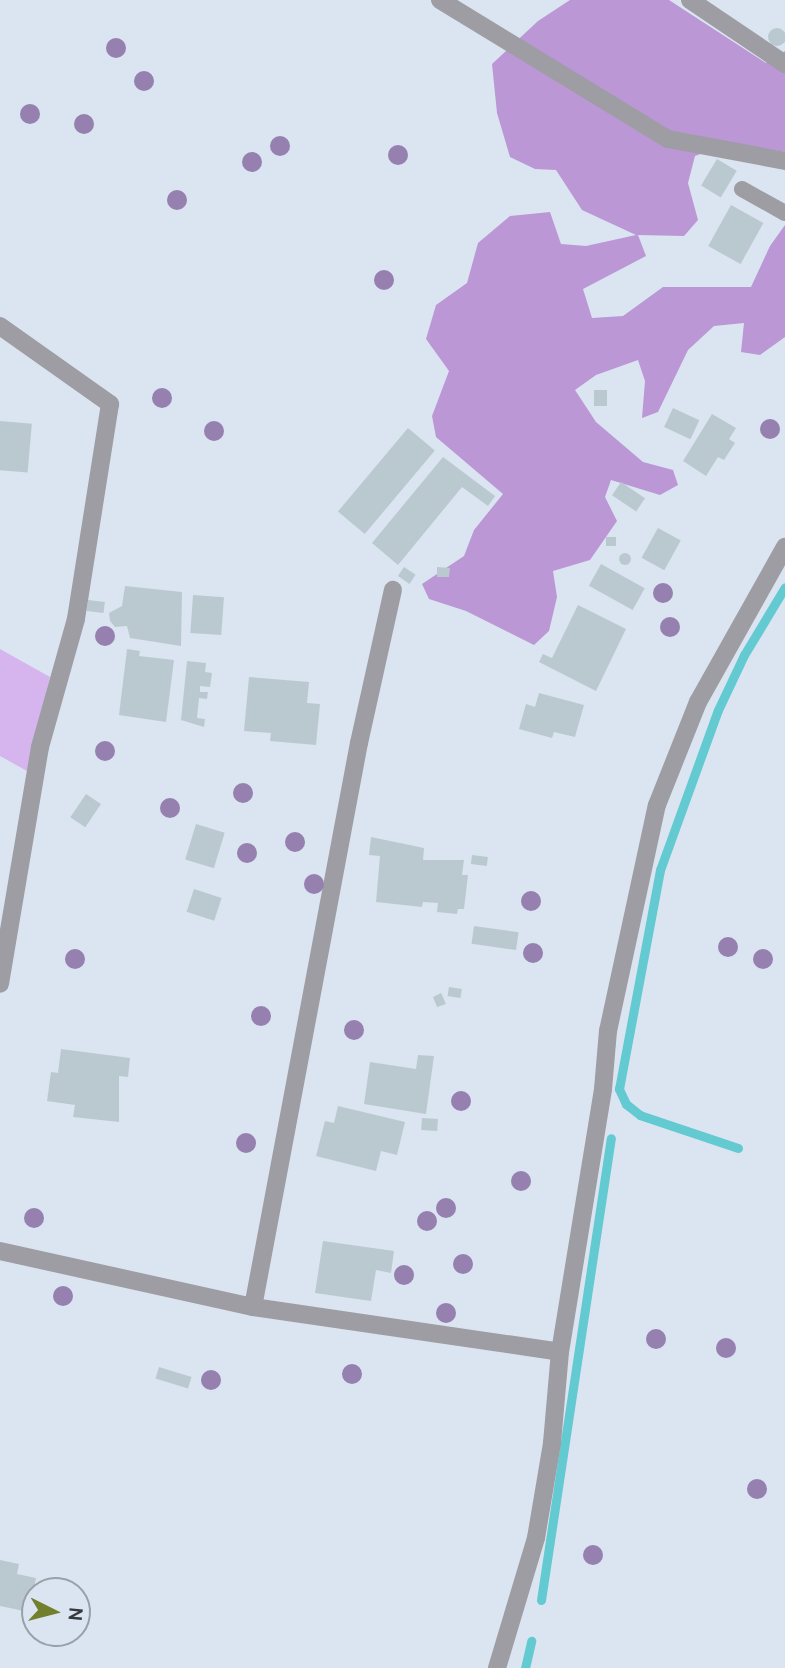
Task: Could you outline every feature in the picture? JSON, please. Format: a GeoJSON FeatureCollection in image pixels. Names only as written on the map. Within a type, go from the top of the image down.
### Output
{"type":"FeatureCollection","features":[{"type":"Feature","properties":{"kind":"street"},"geometry":{"type":"LineString","coordinates":[[440,0],[668,139],[785,161]]}},
{"type":"Feature","properties":{"kind":"street"},"geometry":{"type":"LineString","coordinates":[[690,0],[785,64]]}},
{"type":"Feature","properties":{"kind":"street"},"geometry":{"type":"LineString","coordinates":[[0,326],[110,404],[76,619],[40,747],[0,984]]}},
{"type":"Feature","properties":{"kind":"street"},"geometry":{"type":"LineString","coordinates":[[497,1668],[536,1538],[552,1443],[560,1352],[603,1089],[608,1031],[657,805],[698,702],[785,548]]}},
{"type":"Feature","properties":{"kind":"street"},"geometry":{"type":"LineString","coordinates":[[253,1307],[356,756],[393,590]]}},
{"type":"Feature","properties":{"kind":"street"},"geometry":{"type":"LineString","coordinates":[[0,1251],[253,1307],[560,1352]]}},
{"type":"Feature","properties":{"kind":"lane"},"geometry":{"type":"LineString","coordinates":[[742,189],[785,213]]}},
{"type":"Feature","properties":{"kind":"shaded area"},"geometry":{"type":"Polygon","coordinates":[[[570,0],[669,0],[766,63],[785,51],[785,152],[730,143],[695,156],[688,183],[698,220],[684,236],[638,235],[646,256],[583,289],[592,318],[623,316],[663,287],[751,287],[770,246],[785,225],[785,337],[760,355],[741,352],[744,323],[714,326],[688,350],[658,412],[642,418],[645,381],[638,360],[596,375],[575,390],[596,422],[643,462],[673,470],[678,485],[660,495],[611,480],[605,497],[617,521],[590,560],[553,571],[557,597],[549,631],[534,645],[466,611],[429,599],[422,584],[464,556],[474,530],[503,494],[436,437],[432,416],[449,371],[426,339],[436,305],[467,283],[478,243],[510,216],[550,212],[561,244],[586,246],[636,235],[582,210],[556,170],[535,169],[510,157],[497,113],[492,64],[538,21],[570,0]]]}},
{"type":"Feature","properties":{"kind":"shaded area"},"geometry":{"type":"Polygon","coordinates":[[[0,649],[50,677],[27,771],[0,756],[0,649]]]}},
{"type":"Feature","properties":{"kind":"building"},"geometry":{"type":"Polygon","coordinates":[[[777,28],[783,31],[786,37],[783,43],[777,46],[771,43],[768,37],[771,31],[777,28]]]}},
{"type":"Feature","properties":{"kind":"building"},"geometry":{"type":"Polygon","coordinates":[[[717,159],[737,171],[721,197],[701,186],[717,159]]]}},
{"type":"Feature","properties":{"kind":"building"},"geometry":{"type":"Polygon","coordinates":[[[731,205],[763,223],[741,264],[708,246],[731,205]]]}},
{"type":"Feature","properties":{"kind":"building"},"geometry":{"type":"Polygon","coordinates":[[[594,390],[607,390],[607,406],[594,406],[594,390]]]}},
{"type":"Feature","properties":{"kind":"building"},"geometry":{"type":"Polygon","coordinates":[[[673,408],[699,420],[690,439],[664,427],[673,408]]]}},
{"type":"Feature","properties":{"kind":"building"},"geometry":{"type":"Polygon","coordinates":[[[712,414],[736,428],[729,439],[735,443],[724,460],[718,457],[706,476],[683,461],[712,414]]]}},
{"type":"Feature","properties":{"kind":"building"},"geometry":{"type":"Polygon","coordinates":[[[0,421],[32,424],[28,473],[0,470],[0,421]]]}},
{"type":"Feature","properties":{"kind":"building"},"geometry":{"type":"Polygon","coordinates":[[[408,428],[435,450],[365,534],[338,511],[408,428]]]}},
{"type":"Feature","properties":{"kind":"building"},"geometry":{"type":"Polygon","coordinates":[[[443,457],[495,496],[488,506],[462,487],[398,565],[372,543],[443,457]]]}},
{"type":"Feature","properties":{"kind":"building"},"geometry":{"type":"Polygon","coordinates":[[[621,482],[645,498],[636,511],[612,495],[621,482]]]}},
{"type":"Feature","properties":{"kind":"building"},"geometry":{"type":"Polygon","coordinates":[[[658,528],[681,541],[664,570],[642,558],[658,528]]]}},
{"type":"Feature","properties":{"kind":"building"},"geometry":{"type":"Polygon","coordinates":[[[606,537],[616,537],[616,546],[606,546],[606,537]]]}},
{"type":"Feature","properties":{"kind":"building"},"geometry":{"type":"Polygon","coordinates":[[[625,553],[631,559],[625,565],[619,559],[625,553]]]}},
{"type":"Feature","properties":{"kind":"building"},"geometry":{"type":"Polygon","coordinates":[[[601,564],[645,588],[633,610],[589,586],[601,564]]]}},
{"type":"Feature","properties":{"kind":"building"},"geometry":{"type":"Polygon","coordinates":[[[404,567],[416,575],[409,584],[398,576],[404,567]]]}},
{"type":"Feature","properties":{"kind":"building"},"geometry":{"type":"Polygon","coordinates":[[[437,567],[450,568],[449,577],[437,577],[437,567]]]}},
{"type":"Feature","properties":{"kind":"building"},"geometry":{"type":"Polygon","coordinates":[[[125,586],[182,592],[181,646],[130,638],[127,626],[115,627],[110,621],[109,613],[122,606],[125,586]]]}},
{"type":"Feature","properties":{"kind":"building"},"geometry":{"type":"Polygon","coordinates":[[[193,595],[224,597],[221,635],[190,633],[193,595]]]}},
{"type":"Feature","properties":{"kind":"building"},"geometry":{"type":"Polygon","coordinates":[[[88,600],[105,602],[104,613],[87,611],[88,600]]]}},
{"type":"Feature","properties":{"kind":"building"},"geometry":{"type":"Polygon","coordinates":[[[578,605],[626,629],[596,691],[539,662],[543,654],[552,658],[578,605]]]}},
{"type":"Feature","properties":{"kind":"building"},"geometry":{"type":"Polygon","coordinates":[[[127,649],[140,651],[139,656],[174,660],[166,722],[119,715],[127,649]]]}},
{"type":"Feature","properties":{"kind":"building"},"geometry":{"type":"Polygon","coordinates":[[[187,661],[206,663],[205,672],[212,673],[210,687],[200,686],[200,692],[208,692],[207,699],[199,698],[197,718],[205,719],[204,727],[181,720],[187,661]]]}},
{"type":"Feature","properties":{"kind":"building"},"geometry":{"type":"Polygon","coordinates":[[[249,677],[309,682],[307,703],[320,704],[316,745],[270,741],[271,733],[244,731],[249,677]]]}},
{"type":"Feature","properties":{"kind":"building"},"geometry":{"type":"Polygon","coordinates":[[[539,693],[584,705],[575,737],[554,732],[552,738],[519,729],[526,704],[535,707],[539,693]]]}},
{"type":"Feature","properties":{"kind":"building"},"geometry":{"type":"Polygon","coordinates":[[[86,794],[101,804],[85,827],[70,817],[86,794]]]}},
{"type":"Feature","properties":{"kind":"building"},"geometry":{"type":"Polygon","coordinates":[[[196,824],[225,833],[214,868],[185,859],[196,824]]]}},
{"type":"Feature","properties":{"kind":"building"},"geometry":{"type":"Polygon","coordinates":[[[371,837],[424,848],[423,860],[464,860],[462,875],[468,875],[464,909],[458,909],[457,914],[437,912],[438,903],[423,902],[422,907],[376,902],[380,856],[369,855],[371,837]]]}},
{"type":"Feature","properties":{"kind":"building"},"geometry":{"type":"Polygon","coordinates":[[[472,855],[488,857],[487,866],[471,864],[472,855]]]}},
{"type":"Feature","properties":{"kind":"building"},"geometry":{"type":"Polygon","coordinates":[[[194,889],[222,898],[214,921],[187,912],[194,889]]]}},
{"type":"Feature","properties":{"kind":"building"},"geometry":{"type":"Polygon","coordinates":[[[474,926],[519,932],[516,950],[471,944],[474,926]]]}},
{"type":"Feature","properties":{"kind":"building"},"geometry":{"type":"Polygon","coordinates":[[[449,987],[462,989],[460,998],[448,996],[449,987]]]}},
{"type":"Feature","properties":{"kind":"building"},"geometry":{"type":"Polygon","coordinates":[[[441,993],[446,1004],[437,1007],[433,997],[441,993]]]}},
{"type":"Feature","properties":{"kind":"building"},"geometry":{"type":"Polygon","coordinates":[[[61,1049],[130,1058],[128,1077],[119,1076],[119,1122],[73,1117],[75,1105],[47,1101],[51,1072],[58,1073],[61,1049]]]}},
{"type":"Feature","properties":{"kind":"building"},"geometry":{"type":"Polygon","coordinates":[[[418,1055],[434,1056],[426,1114],[364,1104],[370,1062],[416,1069],[418,1055]]]}},
{"type":"Feature","properties":{"kind":"building"},"geometry":{"type":"Polygon","coordinates":[[[338,1106],[405,1122],[397,1155],[381,1151],[376,1171],[316,1156],[325,1121],[334,1123],[338,1106]]]}},
{"type":"Feature","properties":{"kind":"building"},"geometry":{"type":"Polygon","coordinates":[[[422,1118],[438,1119],[437,1131],[421,1130],[422,1118]]]}},
{"type":"Feature","properties":{"kind":"building"},"geometry":{"type":"Polygon","coordinates":[[[323,1241],[394,1251],[391,1273],[376,1270],[371,1301],[315,1293],[323,1241]]]}},
{"type":"Feature","properties":{"kind":"building"},"geometry":{"type":"Polygon","coordinates":[[[159,1367],[192,1377],[188,1388],[155,1378],[159,1367]]]}},
{"type":"Feature","properties":{"kind":"building"},"geometry":{"type":"Polygon","coordinates":[[[0,1560],[19,1564],[17,1574],[31,1577],[21,1577],[21,1610],[0,1606],[0,1560]]]}},
{"type":"Feature","properties":{"kind":"waterway"},"geometry":{"type":"LineString","coordinates":[[738,1148],[640,1115],[626,1104],[619,1089],[660,870],[718,710],[744,655],[785,587]]}},
{"type":"Feature","properties":{"kind":"waterway"},"geometry":{"type":"LineString","coordinates":[[541,1600],[611,1138]]}},
{"type":"Feature","properties":{"kind":"waterway"},"geometry":{"type":"LineString","coordinates":[[525,1668],[531,1641]]}}]}
